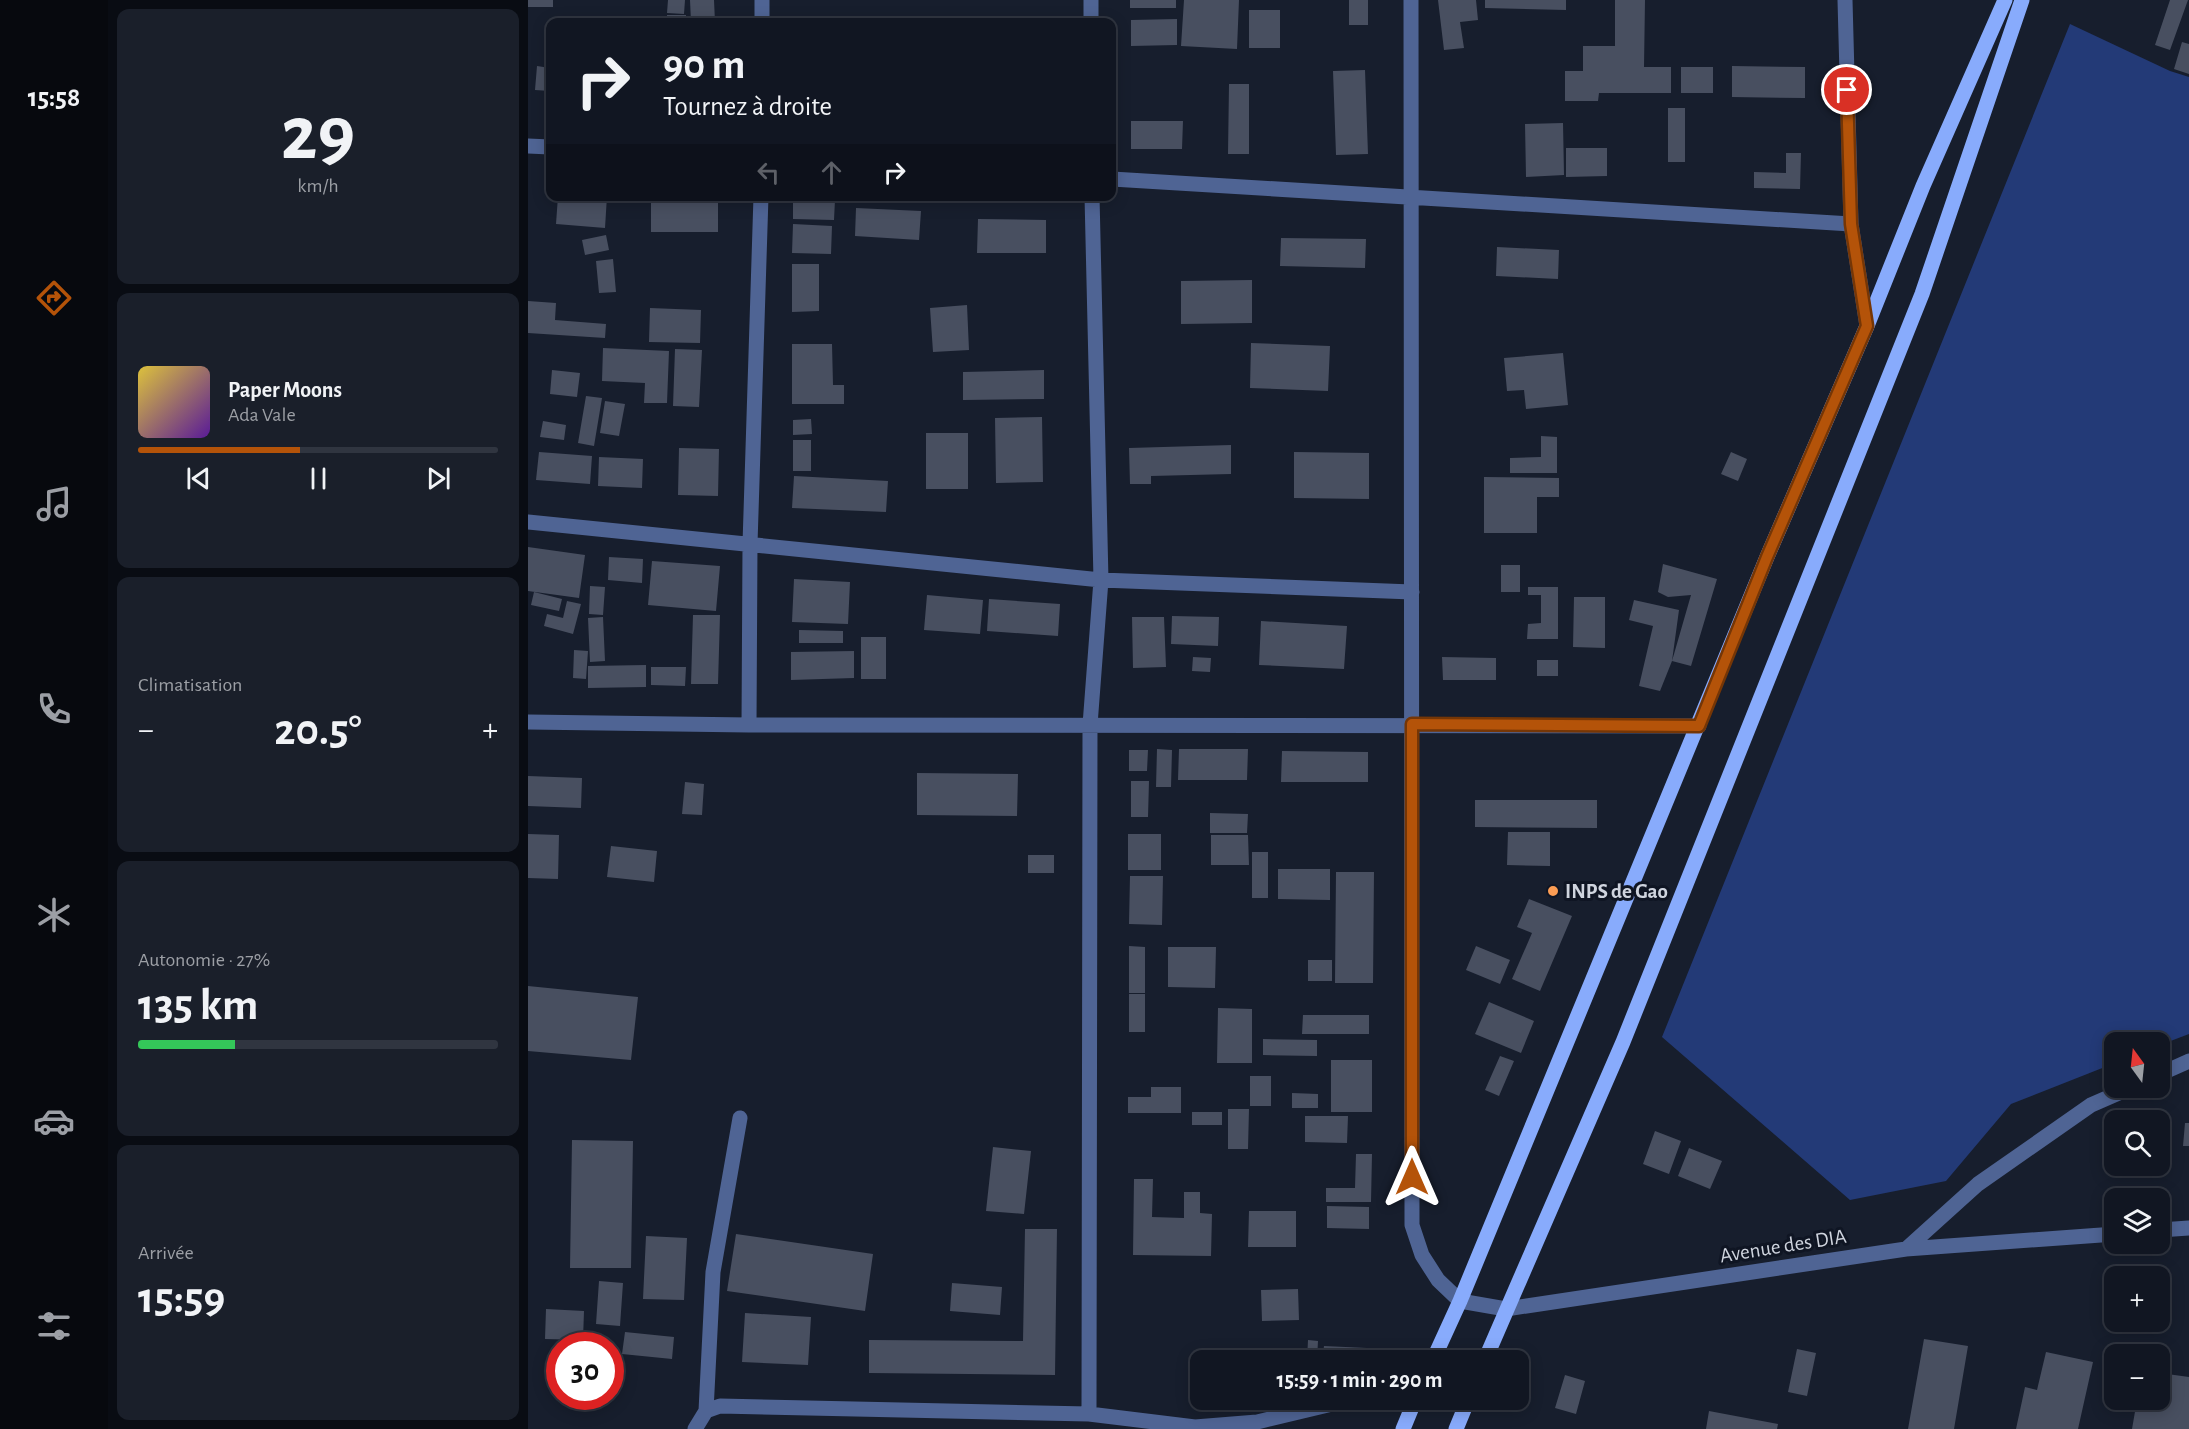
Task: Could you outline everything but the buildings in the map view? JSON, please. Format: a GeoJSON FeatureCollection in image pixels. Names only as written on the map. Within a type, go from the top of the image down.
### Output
{"type":"FeatureCollection","features":[{"type":"Feature","properties":{"kind":"main road"},"geometry":{"type":"LineString","coordinates":[[1438,1350],[1699,726],[1767,557],[1867,326],[1923,186],[2005,0]]}},
{"type":"Feature","properties":{"kind":"main road"},"geometry":{"type":"LineString","coordinates":[[1489,1350],[1623,1042],[1922,294],[2022,0]]}},
{"type":"Feature","properties":{"kind":"main road"},"geometry":{"type":"LineString","coordinates":[[1403,1429],[1411,1410]]}},
{"type":"Feature","properties":{"kind":"main road"},"geometry":{"type":"LineString","coordinates":[[1455,1429],[1464,1410]]}},
{"type":"Feature","properties":{"kind":"street"},"geometry":{"type":"LineString","coordinates":[[762,0],[762,18]]}},
{"type":"Feature","properties":{"kind":"street"},"geometry":{"type":"LineString","coordinates":[[1091,0],[1091,18]]}},
{"type":"Feature","properties":{"kind":"street"},"geometry":{"type":"LineString","coordinates":[[1411,0],[1412,1225],[1422,1255],[1438,1280],[1460,1301]]}},
{"type":"Feature","properties":{"kind":"street"},"geometry":{"type":"LineString","coordinates":[[1845,0],[1851,224],[1867,326]]}},
{"type":"Feature","properties":{"kind":"street"},"geometry":{"type":"LineString","coordinates":[[528,146],[546,147]]}},
{"type":"Feature","properties":{"kind":"street"},"geometry":{"type":"LineString","coordinates":[[1116,179],[1851,224]]}},
{"type":"Feature","properties":{"kind":"street"},"geometry":{"type":"LineString","coordinates":[[749,725],[750,544],[761,201]]}},
{"type":"Feature","properties":{"kind":"street"},"geometry":{"type":"LineString","coordinates":[[1089,1414],[1090,725],[1101,580],[1092,201]]}},
{"type":"Feature","properties":{"kind":"street"},"geometry":{"type":"LineString","coordinates":[[528,522],[1101,580],[1412,592]]}},
{"type":"Feature","properties":{"kind":"street"},"geometry":{"type":"LineString","coordinates":[[528,722],[749,725],[1699,726]]}},
{"type":"Feature","properties":{"kind":"street"},"geometry":{"type":"LineString","coordinates":[[2170,1070],[2189,1061]]}},
{"type":"Feature","properties":{"kind":"street"},"geometry":{"type":"LineString","coordinates":[[1906,1249],[1978,1184],[2091,1105],[2107,1098]]}},
{"type":"Feature","properties":{"kind":"street"},"geometry":{"type":"LineString","coordinates":[[695,1429],[706,1411],[713,1272],[740,1118]]}},
{"type":"Feature","properties":{"kind":"street"},"geometry":{"type":"LineString","coordinates":[[2170,1229],[2189,1228]]}},
{"type":"Feature","properties":{"kind":"street","name":"Avenue des DIA"},"geometry":{"type":"LineString","coordinates":[[1460,1301],[1506,1309],[1906,1249],[2104,1235]]}},
{"type":"Feature","properties":{"kind":"street"},"geometry":{"type":"LineString","coordinates":[[706,1411],[720,1406],[1089,1414],[1195,1427],[1257,1422],[1307,1410]]}},
{"type":"Feature","properties":{"kind":"shaded area"},"geometry":{"type":"Polygon","coordinates":[[[2070,24],[2170,71],[2189,77],[2189,1034],[2170,1041],[2170,1032],[2104,1032],[2104,1067],[2011,1104],[1946,1181],[1850,1200],[1662,1037],[2070,24]]]}},
{"type":"Feature","properties":{"kind":"place","name":"INPS de Gao"},"geometry":{"type":"Point","coordinates":[1553,891]}},
{"type":"Feature","properties":{"kind":"route"},"geometry":{"type":"LineString","coordinates":[[1412,1177],[1412,724],[1699,726],[1767,557],[1867,326],[1851,224],[1847,90]]}}]}
